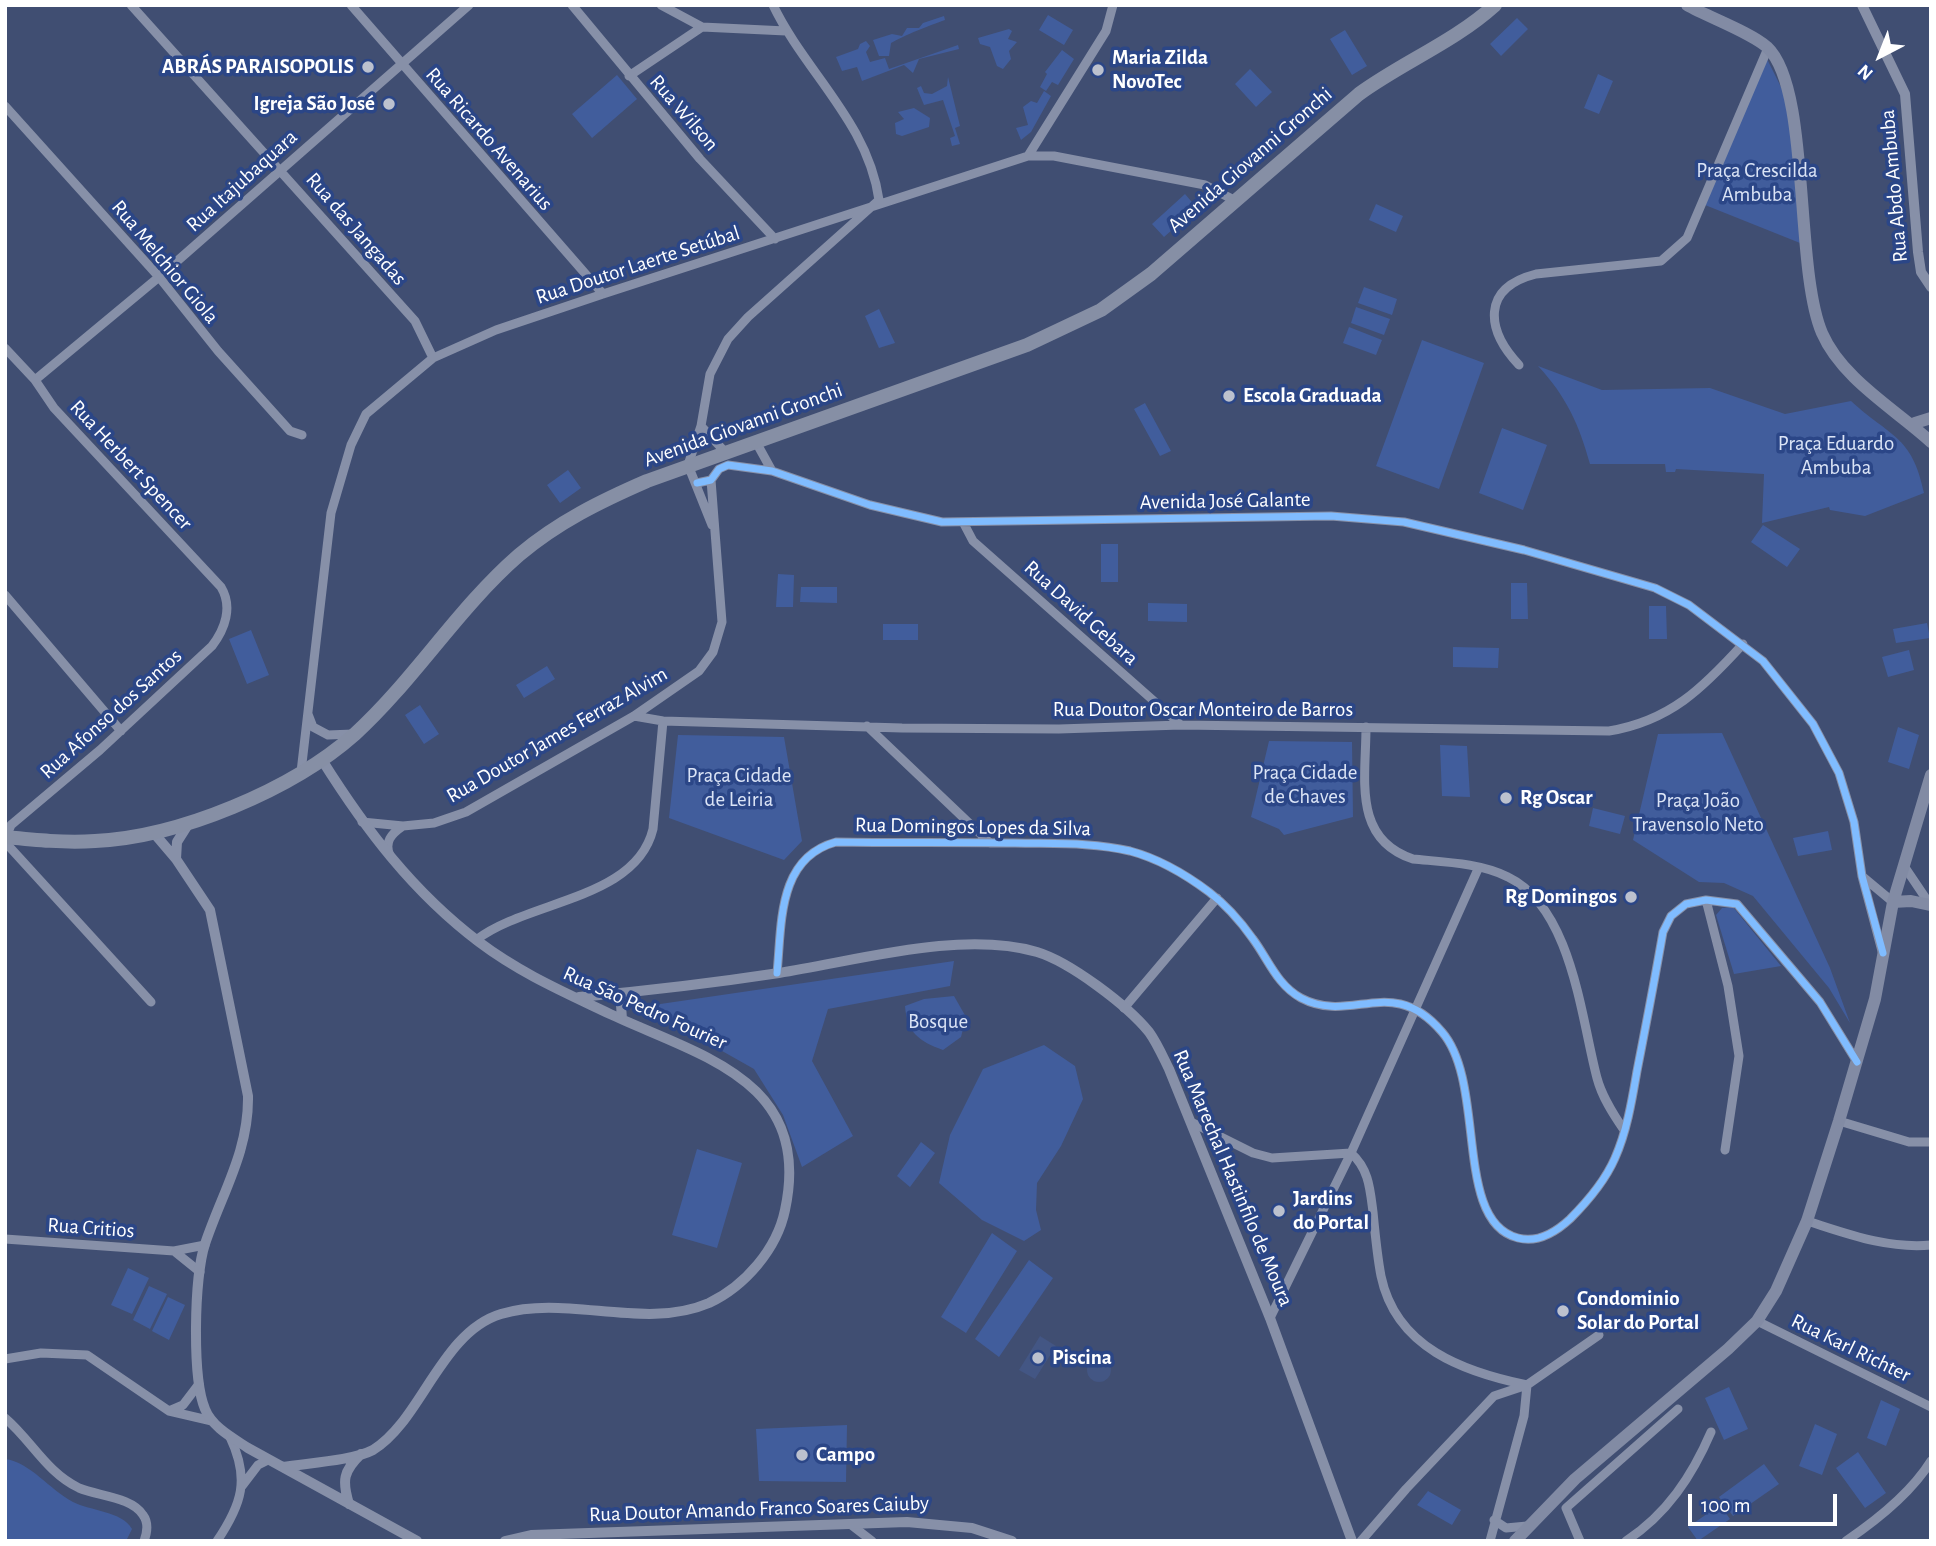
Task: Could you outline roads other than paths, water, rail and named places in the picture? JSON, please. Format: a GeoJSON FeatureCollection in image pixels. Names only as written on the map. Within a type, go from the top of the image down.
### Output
{"type":"FeatureCollection","features":[{"type":"Feature","properties":{"kind":"main road"},"geometry":{"type":"LineString","coordinates":[[1686,5],[1768,48],[1783,71],[1789,96],[1812,303],[1823,335],[1843,365],[1931,442]]}},
{"type":"Feature","properties":{"kind":"main road","name":"Avenida Giovanni Gronchi"},"geometry":{"type":"LineString","coordinates":[[5,837],[96,841],[153,832],[190,822],[250,798],[301,772],[322,760],[355,734],[393,696],[454,623],[518,556],[555,527],[593,504],[688,465],[1027,345],[1101,310],[1151,274],[1359,94],[1390,72],[1442,45],[1493,6]]}},
{"type":"Feature","properties":{"kind":"main road"},"geometry":{"type":"LineString","coordinates":[[1915,426],[1931,418]]}},
{"type":"Feature","properties":{"kind":"main road"},"geometry":{"type":"LineString","coordinates":[[1915,426],[1931,433]]}},
{"type":"Feature","properties":{"kind":"main road"},"geometry":{"type":"LineString","coordinates":[[1915,426],[1931,453]]}},
{"type":"Feature","properties":{"kind":"main road"},"geometry":{"type":"LineString","coordinates":[[1515,1541],[1576,1479],[1728,1349],[1757,1321],[1776,1291],[1807,1221],[1857,1062],[1875,999],[1893,902],[1931,775]]}},
{"type":"Feature","properties":{"kind":"main road"},"geometry":{"type":"LineString","coordinates":[[1893,902],[1911,901],[1931,906]]}},
{"type":"Feature","properties":{"kind":"street","name":"Rua das Jangadas"},"geometry":{"type":"LineString","coordinates":[[131,5],[415,321],[433,358]]}},
{"type":"Feature","properties":{"kind":"street","name":"Rua Ricardo Avenarius"},"geometry":{"type":"LineString","coordinates":[[351,5],[603,294]]}},
{"type":"Feature","properties":{"kind":"street","name":"Rua Itajubaquara"},"geometry":{"type":"LineString","coordinates":[[35,380],[159,277],[469,5]]}},
{"type":"Feature","properties":{"kind":"street","name":"Rua Wilson"},"geometry":{"type":"LineString","coordinates":[[572,5],[629,76],[775,239]]}},
{"type":"Feature","properties":{"kind":"street"},"geometry":{"type":"LineString","coordinates":[[661,5],[702,27],[786,31]]}},
{"type":"Feature","properties":{"kind":"street"},"geometry":{"type":"LineString","coordinates":[[697,483],[688,465],[701,426],[710,374],[728,339],[778,290],[877,204],[878,193],[847,114],[786,31],[773,5]]}},
{"type":"Feature","properties":{"kind":"street"},"geometry":{"type":"LineString","coordinates":[[1028,156],[1106,31],[1113,5]]}},
{"type":"Feature","properties":{"kind":"street","name":"Rua Abdo Ambuba"},"geometry":{"type":"LineString","coordinates":[[1862,5],[1905,94],[1918,252],[1921,272],[1931,287]]}},
{"type":"Feature","properties":{"kind":"street"},"geometry":{"type":"LineString","coordinates":[[629,76],[702,27]]}},
{"type":"Feature","properties":{"kind":"street"},"geometry":{"type":"LineString","coordinates":[[1519,365],[1494,331],[1494,314],[1500,296],[1511,284],[1527,276],[1661,261],[1681,246],[1687,238],[1768,48]]}},
{"type":"Feature","properties":{"kind":"street","name":"Rua Melchior Giola"},"geometry":{"type":"LineString","coordinates":[[5,106],[159,277],[236,371],[291,432],[302,435]]}},
{"type":"Feature","properties":{"kind":"street","name":"Rua Doutor Laerte Setúbal"},"geometry":{"type":"LineString","coordinates":[[301,772],[331,513],[351,445],[366,414],[433,358],[496,330],[1028,156],[1054,156],[1205,185],[1234,200]]}},
{"type":"Feature","properties":{"kind":"street","name":"Rua Herbert Spencer"},"geometry":{"type":"LineString","coordinates":[[5,348],[35,380],[54,408],[221,587],[228,608]]}},
{"type":"Feature","properties":{"kind":"street"},"geometry":{"type":"LineString","coordinates":[[701,426],[726,453]]}},
{"type":"Feature","properties":{"kind":"street"},"geometry":{"type":"LineString","coordinates":[[756,442],[772,471]]}},
{"type":"Feature","properties":{"kind":"street","name":"Avenida José Galante"},"geometry":{"type":"LineString","coordinates":[[697,483],[711,480],[719,469],[728,465],[772,471],[870,505],[929,520],[963,522],[1331,516],[1404,522],[1501,544],[1655,588],[1689,605],[1763,661],[1793,696],[1828,750],[1854,822],[1862,876],[1883,953]]}},
{"type":"Feature","properties":{"kind":"street","name":"Rua Doutor James Ferraz Alvim"},"geometry":{"type":"LineString","coordinates":[[360,821],[403,826],[434,823],[467,812],[634,716],[699,671],[713,652],[722,622],[712,525],[711,480]]}},
{"type":"Feature","properties":{"kind":"street","name":"Rua Doutor James Ferraz Alvim"},"geometry":{"type":"LineString","coordinates":[[697,483],[712,525]]}},
{"type":"Feature","properties":{"kind":"street","name":"Rua David Gebara"},"geometry":{"type":"LineString","coordinates":[[963,522],[973,541],[1181,725]]}},
{"type":"Feature","properties":{"kind":"street"},"geometry":{"type":"LineString","coordinates":[[5,595],[121,731]]}},
{"type":"Feature","properties":{"kind":"street","name":"Rua Afonso dos Santos"},"geometry":{"type":"LineString","coordinates":[[5,837],[11,825],[121,731],[212,646],[222,632],[228,608]]}},
{"type":"Feature","properties":{"kind":"street","name":"Rua Doutor Oscar Monteiro de Barros"},"geometry":{"type":"LineString","coordinates":[[634,716],[663,721],[902,728],[1046,729],[1181,725],[1609,731],[1646,723],[1675,707],[1706,683],[1743,644]]}},
{"type":"Feature","properties":{"kind":"street"},"geometry":{"type":"LineString","coordinates":[[308,711],[313,727],[328,735],[355,734]]}},
{"type":"Feature","properties":{"kind":"street"},"geometry":{"type":"LineString","coordinates":[[476,940],[508,920],[623,876],[638,861],[650,842],[653,829],[663,721]]}},
{"type":"Feature","properties":{"kind":"street"},"geometry":{"type":"LineString","coordinates":[[865,725],[990,843]]}},
{"type":"Feature","properties":{"kind":"street"},"geometry":{"type":"LineString","coordinates":[[1366,727],[1366,806],[1368,817],[1379,839],[1400,855],[1413,859],[1498,872],[1517,882],[1531,894],[1549,919],[1579,990],[1597,1078],[1610,1110],[1624,1130]]}},
{"type":"Feature","properties":{"kind":"street","name":"Rua São Pedro Fourier"},"geometry":{"type":"LineString","coordinates":[[283,1467],[361,1454],[383,1442],[457,1346],[489,1319],[522,1310],[651,1312],[707,1304],[738,1284],[770,1247],[782,1224],[790,1183],[779,1129],[761,1096],[732,1069],[716,1059],[622,1019],[579,997],[542,984],[476,940],[442,913],[393,862],[360,821],[322,760]]}},
{"type":"Feature","properties":{"kind":"street"},"geometry":{"type":"LineString","coordinates":[[176,859],[177,842],[190,822]]}},
{"type":"Feature","properties":{"kind":"street"},"geometry":{"type":"LineString","coordinates":[[393,862],[387,846],[389,838],[403,826]]}},
{"type":"Feature","properties":{"kind":"street"},"geometry":{"type":"LineString","coordinates":[[153,832],[176,859],[210,910],[248,1096],[248,1123],[244,1145],[205,1245],[200,1272],[199,1384],[205,1410],[212,1421],[230,1437],[417,1541]]}},
{"type":"Feature","properties":{"kind":"street"},"geometry":{"type":"LineString","coordinates":[[5,842],[151,1002]]}},
{"type":"Feature","properties":{"kind":"street","name":"Rua Domingos Lopes da Silva"},"geometry":{"type":"LineString","coordinates":[[777,973],[783,908],[789,883],[801,863],[818,848],[836,842],[1089,844],[1132,852],[1174,868],[1217,898],[1248,931],[1278,978],[1301,998],[1331,1007],[1381,1000],[1416,1008],[1445,1034],[1460,1062],[1466,1084],[1481,1203],[1487,1217],[1508,1234],[1528,1239],[1549,1234],[1563,1225],[1594,1193],[1615,1158],[1624,1130],[1664,932],[1678,909],[1706,900]]}},
{"type":"Feature","properties":{"kind":"street"},"geometry":{"type":"LineString","coordinates":[[1904,866],[1931,906]]}},
{"type":"Feature","properties":{"kind":"street"},"geometry":{"type":"LineString","coordinates":[[1270,1318],[1351,1153],[1478,869]]}},
{"type":"Feature","properties":{"kind":"street"},"geometry":{"type":"LineString","coordinates":[[1862,876],[1893,902]]}},
{"type":"Feature","properties":{"kind":"street"},"geometry":{"type":"LineString","coordinates":[[1124,1008],[1217,898]]}},
{"type":"Feature","properties":{"kind":"street"},"geometry":{"type":"LineString","coordinates":[[1725,1150],[1739,1056],[1728,986],[1706,900],[1728,901],[1746,912],[1820,1002],[1857,1062]]}},
{"type":"Feature","properties":{"kind":"street","name":"Rua Marechal Hastinfilo de Moura"},"geometry":{"type":"LineString","coordinates":[[579,997],[630,993],[777,973],[910,951],[997,946],[1038,952],[1057,961],[1124,1008],[1149,1032],[1170,1069],[1270,1318],[1352,1541]]}},
{"type":"Feature","properties":{"kind":"street"},"geometry":{"type":"LineString","coordinates":[[622,1019],[621,1005],[630,993]]}},
{"type":"Feature","properties":{"kind":"street"},"geometry":{"type":"LineString","coordinates":[[1839,1121],[1899,1139],[1931,1142]]}},
{"type":"Feature","properties":{"kind":"street"},"geometry":{"type":"LineString","coordinates":[[1193,1123],[1253,1153],[1272,1158],[1351,1153],[1360,1162],[1368,1181],[1382,1279],[1407,1328],[1423,1346],[1453,1364],[1489,1377],[1527,1385]]}},
{"type":"Feature","properties":{"kind":"street"},"geometry":{"type":"LineString","coordinates":[[1807,1221],[1877,1243],[1912,1247],[1931,1245]]}},
{"type":"Feature","properties":{"kind":"street","name":"Rua Critios"},"geometry":{"type":"LineString","coordinates":[[5,1239],[174,1251],[205,1245]]}},
{"type":"Feature","properties":{"kind":"street"},"geometry":{"type":"LineString","coordinates":[[174,1251],[200,1272]]}},
{"type":"Feature","properties":{"kind":"street","name":"Rua Karl Richter"},"geometry":{"type":"LineString","coordinates":[[1757,1321],[1931,1407]]}},
{"type":"Feature","properties":{"kind":"street"},"geometry":{"type":"LineString","coordinates":[[1361,1541],[1494,1396],[1527,1385],[1599,1335]]}},
{"type":"Feature","properties":{"kind":"street"},"geometry":{"type":"LineString","coordinates":[[5,1359],[41,1353],[87,1355],[169,1411],[212,1421]]}},
{"type":"Feature","properties":{"kind":"street"},"geometry":{"type":"LineString","coordinates":[[169,1411],[183,1405],[199,1384]]}},
{"type":"Feature","properties":{"kind":"street"},"geometry":{"type":"LineString","coordinates":[[1490,1541],[1524,1416],[1527,1385]]}},
{"type":"Feature","properties":{"kind":"street"},"geometry":{"type":"LineString","coordinates":[[1580,1541],[1566,1508],[1678,1409]]}},
{"type":"Feature","properties":{"kind":"street"},"geometry":{"type":"LineString","coordinates":[[5,1418],[60,1477],[82,1489],[134,1506],[144,1516],[147,1527],[144,1541]]}},
{"type":"Feature","properties":{"kind":"street"},"geometry":{"type":"LineString","coordinates":[[1626,1541],[1665,1509],[1698,1462],[1711,1432]]}},
{"type":"Feature","properties":{"kind":"street"},"geometry":{"type":"LineString","coordinates":[[217,1541],[233,1516],[242,1486],[241,1462],[230,1437]]}},
{"type":"Feature","properties":{"kind":"street","name":"Rua São Pedro Fourier"},"geometry":{"type":"LineString","coordinates":[[349,1504],[343,1481],[345,1473],[361,1454]]}},
{"type":"Feature","properties":{"kind":"street"},"geometry":{"type":"LineString","coordinates":[[242,1486],[258,1465],[268,1460]]}},
{"type":"Feature","properties":{"kind":"street"},"geometry":{"type":"LineString","coordinates":[[1846,1541],[1872,1522],[1922,1474],[1931,1461]]}},
{"type":"Feature","properties":{"kind":"street"},"geometry":{"type":"LineString","coordinates":[[1494,1520],[1512,1529],[1530,1525]]}},
{"type":"Feature","properties":{"kind":"street"},"geometry":{"type":"LineString","coordinates":[[850,1524],[872,1541]]}},
{"type":"Feature","properties":{"kind":"street","name":"Rua Doutor Amando Franco Soares Caiuby"},"geometry":{"type":"LineString","coordinates":[[505,1541],[531,1535],[850,1524],[946,1524],[972,1528],[1012,1541]]}},
{"type":"Feature","properties":{"kind":"place","name":"ABRÁS PARAISOPOLIS"},"geometry":{"type":"Point","coordinates":[368,67]}},
{"type":"Feature","properties":{"kind":"place","name":"Maria Zilda NovoTec"},"geometry":{"type":"Point","coordinates":[1098,70]}},
{"type":"Feature","properties":{"kind":"place","name":"Igreja São José"},"geometry":{"type":"Point","coordinates":[389,104]}},
{"type":"Feature","properties":{"kind":"place","name":"Escola Graduada"},"geometry":{"type":"Point","coordinates":[1229,396]}},
{"type":"Feature","properties":{"kind":"place","name":"Rg Oscar"},"geometry":{"type":"Point","coordinates":[1506,798]}},
{"type":"Feature","properties":{"kind":"place","name":"Rg Domingos"},"geometry":{"type":"Point","coordinates":[1631,897]}},
{"type":"Feature","properties":{"kind":"place","name":"Jardins do Portal"},"geometry":{"type":"Point","coordinates":[1279,1211]}},
{"type":"Feature","properties":{"kind":"place","name":"Condominio Solar do Portal"},"geometry":{"type":"Point","coordinates":[1563,1311]}},
{"type":"Feature","properties":{"kind":"place","name":"Piscina"},"geometry":{"type":"Point","coordinates":[1038,1358]}},
{"type":"Feature","properties":{"kind":"place","name":"Campo"},"geometry":{"type":"Point","coordinates":[802,1455]}},
{"type":"Feature","properties":{"kind":"park label","name":"Praça Crescilda Ambuba"},"geometry":{"type":"Point","coordinates":[1757,183]}},
{"type":"Feature","properties":{"kind":"park label","name":"Praça Eduardo Ambuba"},"geometry":{"type":"Point","coordinates":[1836,456]}},
{"type":"Feature","properties":{"kind":"park label","name":"Praça Cidade de Chaves"},"geometry":{"type":"Point","coordinates":[1305,785]}},
{"type":"Feature","properties":{"kind":"park label","name":"Praça Cidade de Leiria"},"geometry":{"type":"Point","coordinates":[739,788]}},
{"type":"Feature","properties":{"kind":"park label","name":"Praça João Travensolo Neto"},"geometry":{"type":"Point","coordinates":[1698,813]}},
{"type":"Feature","properties":{"kind":"park label","name":"Bosque"},"geometry":{"type":"Point","coordinates":[938,1022]}}]}
